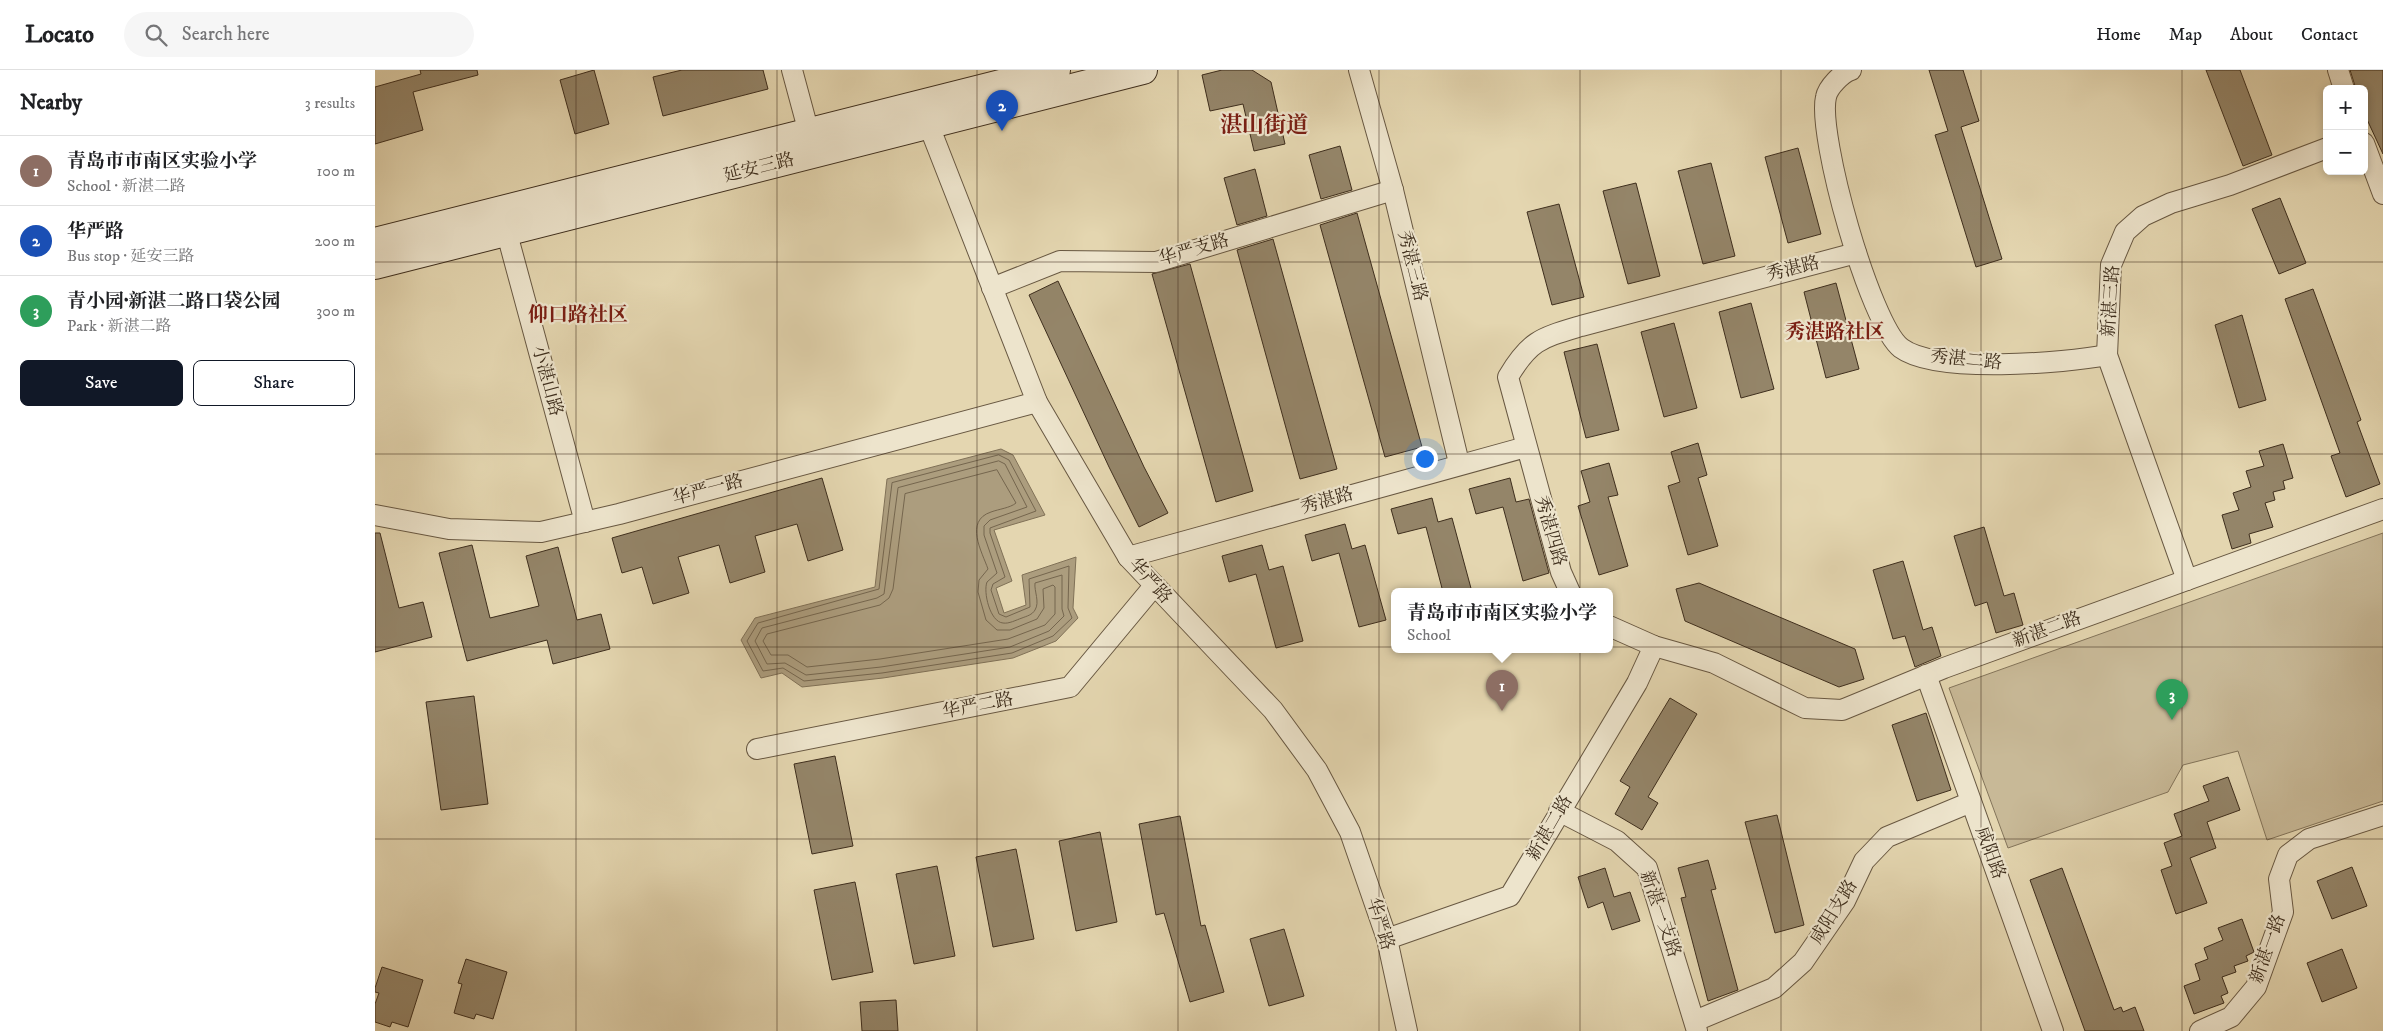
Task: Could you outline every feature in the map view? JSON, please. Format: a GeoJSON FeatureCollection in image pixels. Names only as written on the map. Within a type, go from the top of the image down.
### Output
{"type":"FeatureCollection","features":[{"type":"Feature","properties":{"kind":"main road","name":"延安三路"},"geometry":{"type":"LineString","coordinates":[[375,265],[503,221],[809,133],[925,116],[1056,70]]}},
{"type":"Feature","properties":{"kind":"main road","name":"延安三路"},"geometry":{"type":"LineString","coordinates":[[375,242],[503,221],[925,116],[1143,70]]}},
{"type":"Feature","properties":{"kind":"street"},"geometry":{"type":"LineString","coordinates":[[792,70],[809,133]]}},
{"type":"Feature","properties":{"kind":"street","name":"秀湛三路"},"geometry":{"type":"LineString","coordinates":[[1359,70],[1393,190],[1459,463]]}},
{"type":"Feature","properties":{"kind":"street","name":"秀湛二路"},"geometry":{"type":"LineString","coordinates":[[1851,70],[1844,72],[1825,96],[1825,133],[1856,253],[1883,319],[1901,348],[1924,356],[1960,362],[2005,364],[2067,362],[2107,355]]}},
{"type":"Feature","properties":{"kind":"street"},"geometry":{"type":"LineString","coordinates":[[2337,70],[2343,85]]}},
{"type":"Feature","properties":{"kind":"street","name":"华严路"},"geometry":{"type":"LineString","coordinates":[[925,116],[1037,402],[1128,558],[1273,710],[1317,770],[1350,832],[1387,939],[1407,1031]]}},
{"type":"Feature","properties":{"kind":"street","name":"新湛三路"},"geometry":{"type":"LineString","coordinates":[[2187,580],[2107,355],[2111,265],[2125,232],[2143,216],[2171,203],[2221,188],[2323,150]]}},
{"type":"Feature","properties":{"kind":"street"},"geometry":{"type":"LineString","coordinates":[[2368,154],[2383,194]]}},
{"type":"Feature","properties":{"kind":"street","name":"华严支路"},"geometry":{"type":"LineString","coordinates":[[993,288],[1060,261],[1156,262],[1393,190]]}},
{"type":"Feature","properties":{"kind":"street","name":"小湛山路"},"geometry":{"type":"LineString","coordinates":[[503,221],[585,522]]}},
{"type":"Feature","properties":{"kind":"street","name":"秀湛路"},"geometry":{"type":"LineString","coordinates":[[1128,558],[1459,463],[1526,447],[1508,377],[1521,354],[1540,339],[1730,285],[1856,253]]}},
{"type":"Feature","properties":{"kind":"street","name":"华严一路"},"geometry":{"type":"LineString","coordinates":[[375,515],[449,529],[541,532],[1037,402]]}},
{"type":"Feature","properties":{"kind":"street","name":"秀湛四路"},"geometry":{"type":"LineString","coordinates":[[1526,447],[1561,572],[1568,588]]}},
{"type":"Feature","properties":{"kind":"street","name":"新湛二路"},"geometry":{"type":"LineString","coordinates":[[1387,939],[1510,896],[1637,683],[1654,646],[1714,663],[1805,708],[1842,710],[1926,675],[2383,509]]}},
{"type":"Feature","properties":{"kind":"street","name":"华严二路"},"geometry":{"type":"LineString","coordinates":[[757,749],[1071,687],[1153,586]]}},
{"type":"Feature","properties":{"kind":"street"},"geometry":{"type":"LineString","coordinates":[[1613,628],[1654,646]]}},
{"type":"Feature","properties":{"kind":"street","name":"咸阳路"},"geometry":{"type":"LineString","coordinates":[[1926,675],[2053,1031]]}},
{"type":"Feature","properties":{"kind":"street","name":"咸阳支路"},"geometry":{"type":"LineString","coordinates":[[1696,1026],[1774,988],[1803,962],[1845,901],[1864,861],[1887,837],[1971,802]]}},
{"type":"Feature","properties":{"kind":"street","name":"新湛一支路"},"geometry":{"type":"LineString","coordinates":[[1559,811],[1617,841],[1647,868],[1696,1026]]}},
{"type":"Feature","properties":{"kind":"street","name":"新湛一路"},"geometry":{"type":"LineString","coordinates":[[2200,1031],[2231,1017],[2256,987],[2283,912],[2279,878],[2288,855],[2309,839],[2383,815]]}},
{"type":"Feature","properties":{"kind":"shaded area"},"geometry":{"type":"Polygon","coordinates":[[[2383,533],[2383,801],[2267,840],[2238,751],[2183,765],[2168,792],[2008,848],[1949,688],[2383,533]]]}},
{"type":"Feature","properties":{"kind":"water"},"geometry":{"type":"Polygon","coordinates":[[[1001,449],[1013,455],[1045,515],[994,530],[1012,581],[996,588],[1004,613],[1026,605],[1022,575],[1076,557],[1073,608],[1078,618],[1056,641],[1013,658],[883,678],[802,687],[782,673],[761,678],[741,640],[755,618],[875,587],[887,479],[1001,449]]]}},
{"type":"Feature","properties":{"kind":"building"},"geometry":{"type":"Polygon","coordinates":[[[420,70],[477,70],[478,75],[413,92],[423,130],[375,144],[375,87],[421,74],[420,70]]]}},
{"type":"Feature","properties":{"kind":"building"},"geometry":{"type":"Polygon","coordinates":[[[594,70],[609,124],[575,134],[560,80],[594,70]]]}},
{"type":"Feature","properties":{"kind":"building"},"geometry":{"type":"Polygon","coordinates":[[[682,70],[763,70],[768,89],[663,116],[653,77],[682,70]]]}},
{"type":"Feature","properties":{"kind":"building"},"geometry":{"type":"Polygon","coordinates":[[[1222,70],[1252,70],[1271,82],[1285,144],[1254,151],[1243,104],[1210,111],[1202,75],[1222,70]]]}},
{"type":"Feature","properties":{"kind":"building"},"geometry":{"type":"Polygon","coordinates":[[[1929,70],[1963,70],[1979,121],[1961,127],[2002,259],[1976,267],[1935,135],[1948,131],[1929,70]]]}},
{"type":"Feature","properties":{"kind":"building"},"geometry":{"type":"Polygon","coordinates":[[[2206,70],[2240,70],[2272,155],[2243,166],[2206,70]]]}},
{"type":"Feature","properties":{"kind":"building"},"geometry":{"type":"Polygon","coordinates":[[[2350,70],[2383,70],[2383,154],[2368,122],[2368,85],[2355,85],[2350,70]]]}},
{"type":"Feature","properties":{"kind":"building"},"geometry":{"type":"Polygon","coordinates":[[[1340,146],[1352,190],[1321,199],[1309,155],[1340,146]]]}},
{"type":"Feature","properties":{"kind":"building"},"geometry":{"type":"Polygon","coordinates":[[[1798,148],[1821,234],[1788,243],[1765,157],[1798,148]]]}},
{"type":"Feature","properties":{"kind":"building"},"geometry":{"type":"Polygon","coordinates":[[[1711,163],[1735,256],[1703,264],[1678,171],[1711,163]]]}},
{"type":"Feature","properties":{"kind":"building"},"geometry":{"type":"Polygon","coordinates":[[[1255,169],[1267,216],[1237,225],[1224,178],[1255,169]]]}},
{"type":"Feature","properties":{"kind":"building"},"geometry":{"type":"Polygon","coordinates":[[[1636,183],[1660,276],[1628,284],[1603,191],[1636,183]]]}},
{"type":"Feature","properties":{"kind":"building"},"geometry":{"type":"Polygon","coordinates":[[[2280,198],[2306,263],[2279,274],[2252,209],[2280,198]]]}},
{"type":"Feature","properties":{"kind":"building"},"geometry":{"type":"Polygon","coordinates":[[[1559,204],[1584,297],[1552,305],[1527,212],[1559,204]]]}},
{"type":"Feature","properties":{"kind":"building"},"geometry":{"type":"Polygon","coordinates":[[[1357,213],[1422,447],[1385,457],[1320,225],[1357,213]]]}},
{"type":"Feature","properties":{"kind":"building"},"geometry":{"type":"Polygon","coordinates":[[[1273,239],[1337,469],[1300,479],[1237,250],[1273,239]]]}},
{"type":"Feature","properties":{"kind":"building"},"geometry":{"type":"Polygon","coordinates":[[[1190,264],[1253,491],[1216,502],[1152,274],[1190,264]]]}},
{"type":"Feature","properties":{"kind":"building"},"geometry":{"type":"Polygon","coordinates":[[[1058,281],[1144,467],[1168,513],[1139,527],[1029,295],[1058,281]]]}},
{"type":"Feature","properties":{"kind":"building"},"geometry":{"type":"Polygon","coordinates":[[[1836,283],[1859,369],[1826,378],[1804,292],[1836,283]]]}},
{"type":"Feature","properties":{"kind":"building"},"geometry":{"type":"Polygon","coordinates":[[[2313,289],[2361,420],[2357,422],[2380,484],[2346,497],[2331,456],[2340,453],[2285,299],[2313,289]]]}},
{"type":"Feature","properties":{"kind":"building"},"geometry":{"type":"Polygon","coordinates":[[[1751,303],[1774,389],[1741,398],[1719,312],[1751,303]]]}},
{"type":"Feature","properties":{"kind":"building"},"geometry":{"type":"Polygon","coordinates":[[[2242,315],[2266,400],[2239,408],[2215,325],[2242,315]]]}},
{"type":"Feature","properties":{"kind":"building"},"geometry":{"type":"Polygon","coordinates":[[[1674,323],[1697,408],[1664,417],[1641,332],[1674,323]]]}},
{"type":"Feature","properties":{"kind":"building"},"geometry":{"type":"Polygon","coordinates":[[[1597,344],[1619,430],[1586,438],[1564,352],[1597,344]]]}},
{"type":"Feature","properties":{"kind":"building"},"geometry":{"type":"Polygon","coordinates":[[[1698,443],[1707,475],[1698,478],[1718,546],[1688,555],[1668,486],[1680,482],[1671,452],[1698,443]]]}},
{"type":"Feature","properties":{"kind":"building"},"geometry":{"type":"Polygon","coordinates":[[[2283,444],[2293,478],[2283,481],[2285,489],[2273,492],[2275,500],[2265,503],[2273,527],[2249,534],[2251,543],[2232,549],[2222,515],[2239,510],[2233,493],[2251,487],[2246,471],[2264,466],[2259,451],[2283,444]]]}},
{"type":"Feature","properties":{"kind":"building"},"geometry":{"type":"Polygon","coordinates":[[[1609,463],[1618,495],[1608,497],[1628,566],[1599,575],[1578,506],[1590,502],[1581,471],[1609,463]]]}},
{"type":"Feature","properties":{"kind":"building"},"geometry":{"type":"Polygon","coordinates":[[[822,478],[843,550],[808,561],[797,524],[755,536],[765,572],[730,583],[719,545],[678,557],[689,593],[653,604],[642,567],[622,573],[612,538],[822,478]]]}},
{"type":"Feature","properties":{"kind":"building"},"geometry":{"type":"Polygon","coordinates":[[[1510,478],[1516,502],[1529,499],[1549,573],[1523,581],[1503,507],[1476,514],[1469,489],[1510,478]]]}},
{"type":"Feature","properties":{"kind":"building"},"geometry":{"type":"Polygon","coordinates":[[[1432,498],[1438,522],[1452,518],[1471,588],[1442,588],[1426,527],[1398,534],[1391,509],[1432,498]]]}},
{"type":"Feature","properties":{"kind":"building"},"geometry":{"type":"Polygon","coordinates":[[[1345,524],[1352,549],[1365,545],[1386,620],[1359,627],[1339,553],[1312,561],[1305,535],[1345,524]]]}},
{"type":"Feature","properties":{"kind":"building"},"geometry":{"type":"Polygon","coordinates":[[[1984,527],[2004,596],[2014,593],[2023,625],[1996,633],[1987,602],[1975,606],[1954,536],[1984,527]]]}},
{"type":"Feature","properties":{"kind":"building"},"geometry":{"type":"Polygon","coordinates":[[[375,533],[380,533],[399,608],[423,602],[432,637],[375,652],[375,533]]]}},
{"type":"Feature","properties":{"kind":"building"},"geometry":{"type":"Polygon","coordinates":[[[472,545],[490,618],[539,606],[526,556],[558,547],[577,620],[601,614],[610,649],[553,664],[547,640],[467,661],[439,553],[472,545]]]}},
{"type":"Feature","properties":{"kind":"building"},"geometry":{"type":"Polygon","coordinates":[[[1262,545],[1269,570],[1283,566],[1303,641],[1276,648],[1256,574],[1229,582],[1222,556],[1262,545]]]}},
{"type":"Feature","properties":{"kind":"building"},"geometry":{"type":"Polygon","coordinates":[[[1903,561],[1923,630],[1932,627],[1941,656],[1915,667],[1905,636],[1893,639],[1873,570],[1903,561]]]}},
{"type":"Feature","properties":{"kind":"building"},"geometry":{"type":"Polygon","coordinates":[[[1699,583],[1855,649],[1864,679],[1839,687],[1685,621],[1676,589],[1699,583]]]}},
{"type":"Feature","properties":{"kind":"building"},"geometry":{"type":"Polygon","coordinates":[[[474,696],[488,804],[441,810],[426,702],[474,696]]]}},
{"type":"Feature","properties":{"kind":"building"},"geometry":{"type":"Polygon","coordinates":[[[1670,698],[1697,714],[1648,797],[1658,803],[1642,830],[1615,814],[1630,787],[1620,781],[1670,698]]]}},
{"type":"Feature","properties":{"kind":"building"},"geometry":{"type":"Polygon","coordinates":[[[1926,713],[1951,790],[1917,801],[1892,725],[1926,713]]]}},
{"type":"Feature","properties":{"kind":"building"},"geometry":{"type":"Polygon","coordinates":[[[835,756],[853,846],[812,854],[794,764],[835,756]]]}},
{"type":"Feature","properties":{"kind":"building"},"geometry":{"type":"Polygon","coordinates":[[[2228,777],[2240,810],[2207,822],[2216,848],[2190,858],[2207,903],[2176,914],[2161,870],[2172,866],[2164,843],[2182,836],[2174,814],[2209,801],[2203,786],[2228,777]]]}},
{"type":"Feature","properties":{"kind":"building"},"geometry":{"type":"Polygon","coordinates":[[[1777,815],[1804,925],[1775,933],[1745,822],[1777,815]]]}},
{"type":"Feature","properties":{"kind":"building"},"geometry":{"type":"Polygon","coordinates":[[[1180,816],[1201,926],[1205,925],[1224,992],[1190,1002],[1164,913],[1156,915],[1139,824],[1180,816]]]}},
{"type":"Feature","properties":{"kind":"building"},"geometry":{"type":"Polygon","coordinates":[[[1100,832],[1117,922],[1076,931],[1059,841],[1100,832]]]}},
{"type":"Feature","properties":{"kind":"building"},"geometry":{"type":"Polygon","coordinates":[[[1016,849],[1034,939],[993,947],[976,857],[1016,849]]]}},
{"type":"Feature","properties":{"kind":"building"},"geometry":{"type":"Polygon","coordinates":[[[1708,860],[1716,889],[1711,890],[1738,990],[1708,1001],[1681,898],[1686,897],[1678,868],[1708,860]]]}},
{"type":"Feature","properties":{"kind":"building"},"geometry":{"type":"Polygon","coordinates":[[[937,866],[955,956],[914,964],[896,874],[937,866]]]}},
{"type":"Feature","properties":{"kind":"building"},"geometry":{"type":"Polygon","coordinates":[[[2352,867],[2367,906],[2332,919],[2317,881],[2352,867]]]}},
{"type":"Feature","properties":{"kind":"building"},"geometry":{"type":"Polygon","coordinates":[[[1605,868],[1614,897],[1630,892],[1640,921],[1612,930],[1603,902],[1588,908],[1578,877],[1605,868]]]}},
{"type":"Feature","properties":{"kind":"building"},"geometry":{"type":"Polygon","coordinates":[[[2062,868],[2114,1010],[2121,1007],[2123,1012],[2135,1007],[2144,1031],[2085,1031],[2030,880],[2062,868]]]}},
{"type":"Feature","properties":{"kind":"building"},"geometry":{"type":"Polygon","coordinates":[[[855,882],[873,972],[832,980],[814,890],[855,882]]]}},
{"type":"Feature","properties":{"kind":"building"},"geometry":{"type":"Polygon","coordinates":[[[2242,919],[2254,952],[2246,956],[2248,961],[2234,966],[2236,972],[2222,977],[2228,993],[2221,996],[2224,1003],[2194,1014],[2184,986],[2200,980],[2195,964],[2208,959],[2204,948],[2223,940],[2218,928],[2242,919]]]}},
{"type":"Feature","properties":{"kind":"building"},"geometry":{"type":"Polygon","coordinates":[[[1284,929],[1304,996],[1269,1006],[1250,939],[1284,929]]]}},
{"type":"Feature","properties":{"kind":"building"},"geometry":{"type":"Polygon","coordinates":[[[2342,949],[2357,988],[2322,1002],[2307,963],[2342,949]]]}},
{"type":"Feature","properties":{"kind":"building"},"geometry":{"type":"Polygon","coordinates":[[[466,959],[507,972],[493,1019],[476,1014],[474,1019],[454,1013],[462,984],[458,983],[466,959]]]}},
{"type":"Feature","properties":{"kind":"building"},"geometry":{"type":"Polygon","coordinates":[[[382,967],[423,980],[408,1027],[392,1022],[390,1027],[375,1022],[375,1004],[379,993],[375,992],[375,988],[382,967]]]}},
{"type":"Feature","properties":{"kind":"building"},"geometry":{"type":"Polygon","coordinates":[[[896,1000],[898,1031],[862,1031],[860,1002],[896,1000]]]}},
{"type":"Feature","properties":{"kind":"place","name":"华严路"},"geometry":{"type":"Point","coordinates":[1002,131]}},
{"type":"Feature","properties":{"kind":"place","name":"青岛市市南区实验小学"},"geometry":{"type":"Point","coordinates":[1502,711]}},
{"type":"Feature","properties":{"kind":"place","name":"青小园·新湛二路口袋公园"},"geometry":{"type":"Point","coordinates":[2172,720]}},
{"type":"Feature","properties":{"kind":"district","name":"湛山街道"},"geometry":{"type":"Point","coordinates":[1264,125]}},
{"type":"Feature","properties":{"kind":"district","name":"仰口路社区"},"geometry":{"type":"Point","coordinates":[578,315]}},
{"type":"Feature","properties":{"kind":"district","name":"秀湛路社区"},"geometry":{"type":"Point","coordinates":[1835,332]}}]}
